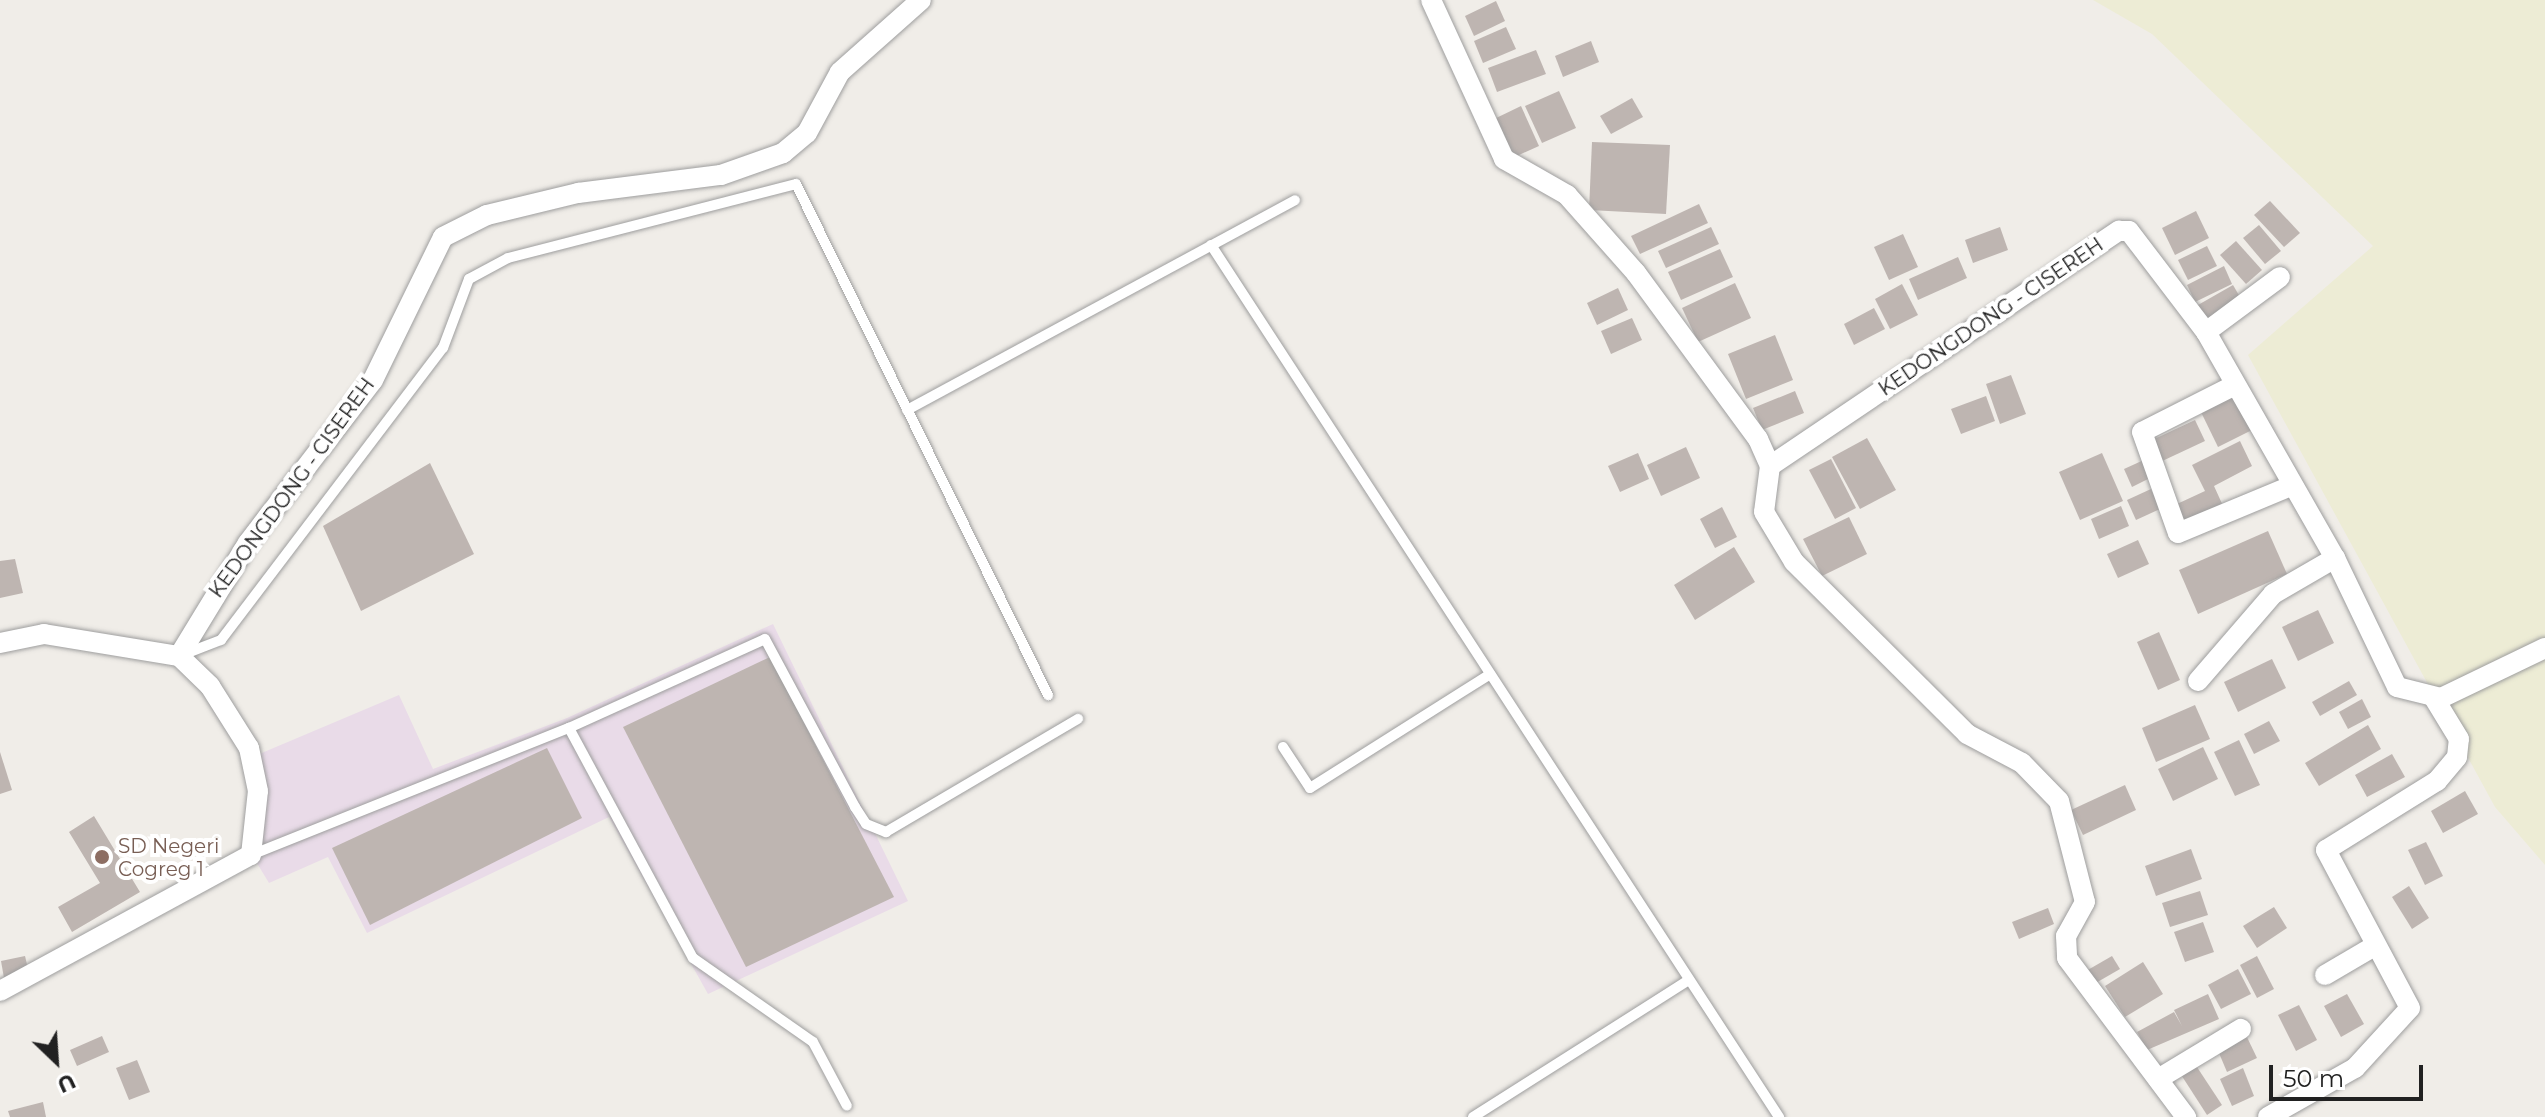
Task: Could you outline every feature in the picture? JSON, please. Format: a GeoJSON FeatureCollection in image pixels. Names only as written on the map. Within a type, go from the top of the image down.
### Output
{"type":"FeatureCollection","features":[{"type":"Feature","properties":{"kind":"street","name":"KEDONGDONG - CISEREH"},"geometry":{"type":"LineString","coordinates":[[179,656],[248,543],[373,380],[451,229],[578,193],[721,175],[783,153],[807,133],[840,72],[921,0]]}},
{"type":"Feature","properties":{"kind":"street"},"geometry":{"type":"LineString","coordinates":[[1431,0],[1504,159],[1567,195],[1636,273],[1758,439],[1770,466],[1764,512],[1794,562],[1967,734],[2022,763],[2059,801],[2085,902],[2066,936],[2067,958],[2186,1117]]}},
{"type":"Feature","properties":{"kind":"street","name":"KEDONGDONG - CISEREH"},"geometry":{"type":"LineString","coordinates":[[1770,466],[2119,231],[2136,236],[2206,332],[2291,486],[2335,558],[2397,687],[2434,698]]}},
{"type":"Feature","properties":{"kind":"street"},"geometry":{"type":"LineString","coordinates":[[2206,332],[2280,277]]}},
{"type":"Feature","properties":{"kind":"street"},"geometry":{"type":"LineString","coordinates":[[2235,385],[2142,432],[2178,533],[2291,486]]}},
{"type":"Feature","properties":{"kind":"street"},"geometry":{"type":"LineString","coordinates":[[2198,681],[2273,594],[2335,558]]}},
{"type":"Feature","properties":{"kind":"street"},"geometry":{"type":"LineString","coordinates":[[0,643],[44,634],[179,656],[210,686],[249,748],[258,791],[251,855],[0,991]]}},
{"type":"Feature","properties":{"kind":"street"},"geometry":{"type":"LineString","coordinates":[[2268,1117],[2355,1068],[2410,1008],[2373,947],[2372,925],[2333,873],[2326,850],[2437,781],[2457,757],[2459,739],[2434,698],[2545,648]]}},
{"type":"Feature","properties":{"kind":"street"},"geometry":{"type":"LineString","coordinates":[[2325,975],[2373,947]]}},
{"type":"Feature","properties":{"kind":"street"},"geometry":{"type":"LineString","coordinates":[[2158,1079],[2241,1029]]}},
{"type":"Feature","properties":{"kind":"lane"},"geometry":{"type":"LineString","coordinates":[[179,656],[221,640],[443,348],[469,279],[508,258],[796,184],[1048,695]]}},
{"type":"Feature","properties":{"kind":"lane"},"geometry":{"type":"LineString","coordinates":[[907,410],[1295,200]]}},
{"type":"Feature","properties":{"kind":"lane"},"geometry":{"type":"LineString","coordinates":[[1211,245],[1779,1117]]}},
{"type":"Feature","properties":{"kind":"lane"},"geometry":{"type":"LineString","coordinates":[[251,855],[569,728],[765,639],[855,807],[866,824],[886,832],[1078,719]]}},
{"type":"Feature","properties":{"kind":"lane"},"geometry":{"type":"LineString","coordinates":[[1283,747],[1310,788],[1490,674]]}},
{"type":"Feature","properties":{"kind":"lane"},"geometry":{"type":"LineString","coordinates":[[569,728],[693,958],[813,1042],[847,1106]]}},
{"type":"Feature","properties":{"kind":"lane"},"geometry":{"type":"LineString","coordinates":[[1473,1117],[1689,980]]}},
{"type":"Feature","properties":{"kind":"shaded area"},"geometry":{"type":"Polygon","coordinates":[[[773,624],[908,901],[708,994],[609,817],[367,933],[328,857],[269,883],[252,855],[250,758],[399,695],[433,769],[567,718],[773,624]]]}},
{"type":"Feature","properties":{"kind":"green space"},"geometry":{"type":"Polygon","coordinates":[[[2093,0],[2545,0],[2545,865],[2495,807],[2248,355],[2373,246],[2152,34],[2093,0]]]}},
{"type":"Feature","properties":{"kind":"building"},"geometry":{"type":"Polygon","coordinates":[[[1496,1],[1505,21],[1474,36],[1465,16],[1496,1]]]}},
{"type":"Feature","properties":{"kind":"building"},"geometry":{"type":"Polygon","coordinates":[[[1506,27],[1516,49],[1483,63],[1474,41],[1506,27]]]}},
{"type":"Feature","properties":{"kind":"building"},"geometry":{"type":"Polygon","coordinates":[[[1591,41],[1599,62],[1563,77],[1555,56],[1591,41]]]}},
{"type":"Feature","properties":{"kind":"building"},"geometry":{"type":"Polygon","coordinates":[[[1536,50],[1546,74],[1497,92],[1488,68],[1536,50]]]}},
{"type":"Feature","properties":{"kind":"building"},"geometry":{"type":"Polygon","coordinates":[[[1559,91],[1576,128],[1542,143],[1525,106],[1559,91]]]}},
{"type":"Feature","properties":{"kind":"building"},"geometry":{"type":"Polygon","coordinates":[[[1632,98],[1643,117],[1611,134],[1600,116],[1632,98]]]}},
{"type":"Feature","properties":{"kind":"building"},"geometry":{"type":"Polygon","coordinates":[[[1521,106],[1539,146],[1508,160],[1490,121],[1521,106]]]}},
{"type":"Feature","properties":{"kind":"building"},"geometry":{"type":"Polygon","coordinates":[[[1592,142],[1670,145],[1666,214],[1589,210],[1592,142]]]}},
{"type":"Feature","properties":{"kind":"building"},"geometry":{"type":"Polygon","coordinates":[[[2270,201],[2300,233],[2284,247],[2254,215],[2270,201]]]}},
{"type":"Feature","properties":{"kind":"building"},"geometry":{"type":"Polygon","coordinates":[[[1699,204],[1708,223],[1640,254],[1631,236],[1699,204]]]}},
{"type":"Feature","properties":{"kind":"building"},"geometry":{"type":"Polygon","coordinates":[[[2196,211],[2209,238],[2175,255],[2162,228],[2196,211]]]}},
{"type":"Feature","properties":{"kind":"building"},"geometry":{"type":"Polygon","coordinates":[[[2259,225],[2281,251],[2265,264],[2243,238],[2259,225]]]}},
{"type":"Feature","properties":{"kind":"building"},"geometry":{"type":"Polygon","coordinates":[[[1711,227],[1719,244],[1666,268],[1658,251],[1711,227]]]}},
{"type":"Feature","properties":{"kind":"building"},"geometry":{"type":"Polygon","coordinates":[[[2000,227],[2008,250],[1973,263],[1965,240],[2000,227]]]}},
{"type":"Feature","properties":{"kind":"building"},"geometry":{"type":"Polygon","coordinates":[[[1903,234],[1918,267],[1889,280],[1874,247],[1903,234]]]}},
{"type":"Feature","properties":{"kind":"building"},"geometry":{"type":"Polygon","coordinates":[[[2236,241],[2262,270],[2246,284],[2220,255],[2236,241]]]}},
{"type":"Feature","properties":{"kind":"building"},"geometry":{"type":"Polygon","coordinates":[[[2207,246],[2217,266],[2188,280],[2178,260],[2207,246]]]}},
{"type":"Feature","properties":{"kind":"building"},"geometry":{"type":"Polygon","coordinates":[[[1720,249],[1733,277],[1681,300],[1668,272],[1720,249]]]}},
{"type":"Feature","properties":{"kind":"building"},"geometry":{"type":"Polygon","coordinates":[[[1958,257],[1967,278],[1918,300],[1909,279],[1958,257]]]}},
{"type":"Feature","properties":{"kind":"building"},"geometry":{"type":"Polygon","coordinates":[[[2224,266],[2232,284],[2195,302],[2187,285],[2224,266]]]}},
{"type":"Feature","properties":{"kind":"building"},"geometry":{"type":"Polygon","coordinates":[[[1735,283],[1751,318],[1698,342],[1682,308],[1735,283]]]}},
{"type":"Feature","properties":{"kind":"building"},"geometry":{"type":"Polygon","coordinates":[[[1902,284],[1918,315],[1890,329],[1875,299],[1902,284]]]}},
{"type":"Feature","properties":{"kind":"building"},"geometry":{"type":"Polygon","coordinates":[[[2233,285],[2244,304],[2208,324],[2198,305],[2233,285]]]}},
{"type":"Feature","properties":{"kind":"building"},"geometry":{"type":"Polygon","coordinates":[[[1618,288],[1628,310],[1597,325],[1587,303],[1618,288]]]}},
{"type":"Feature","properties":{"kind":"building"},"geometry":{"type":"Polygon","coordinates":[[[1874,308],[1885,329],[1854,345],[1844,324],[1874,308]]]}},
{"type":"Feature","properties":{"kind":"building"},"geometry":{"type":"Polygon","coordinates":[[[1632,318],[1642,340],[1611,354],[1601,331],[1632,318]]]}},
{"type":"Feature","properties":{"kind":"building"},"geometry":{"type":"Polygon","coordinates":[[[1775,335],[1793,380],[1746,399],[1728,354],[1775,335]]]}},
{"type":"Feature","properties":{"kind":"building"},"geometry":{"type":"Polygon","coordinates":[[[2011,375],[2026,414],[2000,424],[1986,384],[2011,375]]]}},
{"type":"Feature","properties":{"kind":"building"},"geometry":{"type":"Polygon","coordinates":[[[2234,390],[2254,429],[2218,447],[2199,408],[2234,390]]]}},
{"type":"Feature","properties":{"kind":"building"},"geometry":{"type":"Polygon","coordinates":[[[1795,391],[1804,413],[1762,430],[1753,408],[1795,391]]]}},
{"type":"Feature","properties":{"kind":"building"},"geometry":{"type":"Polygon","coordinates":[[[1986,396],[1995,421],[1961,434],[1951,409],[1986,396]]]}},
{"type":"Feature","properties":{"kind":"building"},"geometry":{"type":"Polygon","coordinates":[[[2195,420],[2205,441],[2158,463],[2148,442],[2195,420]]]}},
{"type":"Feature","properties":{"kind":"building"},"geometry":{"type":"Polygon","coordinates":[[[1867,438],[1896,490],[1860,509],[1832,457],[1867,438]]]}},
{"type":"Feature","properties":{"kind":"building"},"geometry":{"type":"Polygon","coordinates":[[[2240,441],[2252,466],[2214,486],[2224,508],[2187,525],[2177,504],[2205,491],[2192,465],[2240,441]]]}},
{"type":"Feature","properties":{"kind":"building"},"geometry":{"type":"Polygon","coordinates":[[[1686,447],[1700,478],[1661,496],[1647,465],[1686,447]]]}},
{"type":"Feature","properties":{"kind":"building"},"geometry":{"type":"Polygon","coordinates":[[[1638,453],[1649,479],[1620,492],[1608,466],[1638,453]]]}},
{"type":"Feature","properties":{"kind":"building"},"geometry":{"type":"Polygon","coordinates":[[[2102,453],[2123,501],[2080,520],[2059,472],[2102,453]]]}},
{"type":"Feature","properties":{"kind":"building"},"geometry":{"type":"Polygon","coordinates":[[[1831,459],[1856,508],[1835,519],[1809,470],[1831,459]]]}},
{"type":"Feature","properties":{"kind":"building"},"geometry":{"type":"Polygon","coordinates":[[[2146,459],[2154,476],[2132,487],[2124,469],[2146,459]]]}},
{"type":"Feature","properties":{"kind":"building"},"geometry":{"type":"Polygon","coordinates":[[[430,463],[474,554],[361,611],[323,526],[430,463]]]}},
{"type":"Feature","properties":{"kind":"building"},"geometry":{"type":"Polygon","coordinates":[[[2151,489],[2160,509],[2136,520],[2127,500],[2151,489]]]}},
{"type":"Feature","properties":{"kind":"building"},"geometry":{"type":"Polygon","coordinates":[[[2121,506],[2129,526],[2099,539],[2091,519],[2121,506]]]}},
{"type":"Feature","properties":{"kind":"building"},"geometry":{"type":"Polygon","coordinates":[[[1722,507],[1737,537],[1715,548],[1700,519],[1722,507]]]}},
{"type":"Feature","properties":{"kind":"building"},"geometry":{"type":"Polygon","coordinates":[[[1849,517],[1867,554],[1822,576],[1803,539],[1849,517]]]}},
{"type":"Feature","properties":{"kind":"building"},"geometry":{"type":"Polygon","coordinates":[[[2268,531],[2287,574],[2198,614],[2179,570],[2268,531]]]}},
{"type":"Feature","properties":{"kind":"building"},"geometry":{"type":"Polygon","coordinates":[[[2138,540],[2149,564],[2118,578],[2107,554],[2138,540]]]}},
{"type":"Feature","properties":{"kind":"building"},"geometry":{"type":"Polygon","coordinates":[[[1734,547],[1755,582],[1695,620],[1674,585],[1734,547]]]}},
{"type":"Feature","properties":{"kind":"building"},"geometry":{"type":"Polygon","coordinates":[[[15,559],[23,593],[0,598],[0,561],[15,559]]]}},
{"type":"Feature","properties":{"kind":"building"},"geometry":{"type":"Polygon","coordinates":[[[2318,610],[2334,643],[2298,661],[2282,627],[2318,610]]]}},
{"type":"Feature","properties":{"kind":"building"},"geometry":{"type":"Polygon","coordinates":[[[2159,632],[2180,680],[2158,690],[2137,642],[2159,632]]]}},
{"type":"Feature","properties":{"kind":"building"},"geometry":{"type":"Polygon","coordinates":[[[770,657],[894,897],[746,967],[623,727],[770,657]]]}},
{"type":"Feature","properties":{"kind":"building"},"geometry":{"type":"Polygon","coordinates":[[[2272,659],[2286,688],[2238,712],[2224,682],[2272,659]]]}},
{"type":"Feature","properties":{"kind":"building"},"geometry":{"type":"Polygon","coordinates":[[[2349,681],[2357,695],[2320,716],[2312,702],[2349,681]]]}},
{"type":"Feature","properties":{"kind":"building"},"geometry":{"type":"Polygon","coordinates":[[[2362,699],[2371,717],[2348,729],[2339,712],[2362,699]]]}},
{"type":"Feature","properties":{"kind":"building"},"geometry":{"type":"Polygon","coordinates":[[[2195,705],[2210,739],[2156,762],[2142,728],[2195,705]]]}},
{"type":"Feature","properties":{"kind":"building"},"geometry":{"type":"Polygon","coordinates":[[[2269,721],[2280,741],[2254,754],[2244,734],[2269,721]]]}},
{"type":"Feature","properties":{"kind":"building"},"geometry":{"type":"Polygon","coordinates":[[[2368,725],[2381,749],[2319,786],[2305,763],[2368,725]]]}},
{"type":"Feature","properties":{"kind":"building"},"geometry":{"type":"Polygon","coordinates":[[[2239,740],[2260,785],[2235,796],[2214,752],[2239,740]]]}},
{"type":"Feature","properties":{"kind":"building"},"geometry":{"type":"Polygon","coordinates":[[[2203,747],[2218,779],[2173,801],[2158,769],[2203,747]]]}},
{"type":"Feature","properties":{"kind":"building"},"geometry":{"type":"Polygon","coordinates":[[[547,748],[582,818],[370,925],[332,848],[547,748]]]}},
{"type":"Feature","properties":{"kind":"building"},"geometry":{"type":"Polygon","coordinates":[[[0,752],[12,790],[0,794],[0,752]]]}},
{"type":"Feature","properties":{"kind":"building"},"geometry":{"type":"Polygon","coordinates":[[[2392,754],[2405,777],[2367,797],[2355,775],[2392,754]]]}},
{"type":"Feature","properties":{"kind":"building"},"geometry":{"type":"Polygon","coordinates":[[[2125,785],[2136,810],[2083,835],[2071,810],[2125,785]]]}},
{"type":"Feature","properties":{"kind":"building"},"geometry":{"type":"Polygon","coordinates":[[[2465,791],[2478,814],[2443,833],[2431,811],[2465,791]]]}},
{"type":"Feature","properties":{"kind":"building","name":"SD Negeri Cogreg 1"},"geometry":{"type":"Polygon","coordinates":[[[94,816],[140,892],[72,932],[58,907],[100,883],[69,832],[94,816]]]}},
{"type":"Feature","properties":{"kind":"building"},"geometry":{"type":"Polygon","coordinates":[[[2426,842],[2443,876],[2425,885],[2408,850],[2426,842]]]}},
{"type":"Feature","properties":{"kind":"building"},"geometry":{"type":"Polygon","coordinates":[[[2191,849],[2202,879],[2156,896],[2145,866],[2191,849]]]}},
{"type":"Feature","properties":{"kind":"building"},"geometry":{"type":"Polygon","coordinates":[[[2409,886],[2429,918],[2412,929],[2392,897],[2409,886]]]}},
{"type":"Feature","properties":{"kind":"building"},"geometry":{"type":"Polygon","coordinates":[[[2200,891],[2208,915],[2170,927],[2162,903],[2200,891]]]}},
{"type":"Feature","properties":{"kind":"building"},"geometry":{"type":"Polygon","coordinates":[[[2274,907],[2287,928],[2257,948],[2243,926],[2274,907]]]}},
{"type":"Feature","properties":{"kind":"building"},"geometry":{"type":"Polygon","coordinates":[[[2048,908],[2054,924],[2019,939],[2012,922],[2048,908]]]}},
{"type":"Feature","properties":{"kind":"building"},"geometry":{"type":"Polygon","coordinates":[[[2203,922],[2214,952],[2185,962],[2174,932],[2203,922]]]}},
{"type":"Feature","properties":{"kind":"building"},"geometry":{"type":"Polygon","coordinates":[[[25,956],[29,973],[4,978],[1,961],[25,956]]]}},
{"type":"Feature","properties":{"kind":"building"},"geometry":{"type":"Polygon","coordinates":[[[2112,956],[2120,969],[2094,984],[2086,971],[2112,956]]]}},
{"type":"Feature","properties":{"kind":"building"},"geometry":{"type":"Polygon","coordinates":[[[2257,956],[2274,989],[2257,998],[2240,965],[2257,956]]]}},
{"type":"Feature","properties":{"kind":"building"},"geometry":{"type":"Polygon","coordinates":[[[2143,962],[2163,994],[2125,1017],[2105,986],[2143,962]]]}},
{"type":"Feature","properties":{"kind":"building"},"geometry":{"type":"Polygon","coordinates":[[[2238,969],[2251,994],[2221,1009],[2208,985],[2238,969]]]}},
{"type":"Feature","properties":{"kind":"building"},"geometry":{"type":"Polygon","coordinates":[[[2208,994],[2219,1019],[2147,1050],[2137,1032],[2174,1012],[2182,1026],[2174,1010],[2208,994]]]}},
{"type":"Feature","properties":{"kind":"building"},"geometry":{"type":"Polygon","coordinates":[[[2347,994],[2364,1024],[2341,1037],[2324,1006],[2347,994]]]}},
{"type":"Feature","properties":{"kind":"building"},"geometry":{"type":"Polygon","coordinates":[[[2299,1005],[2317,1040],[2296,1051],[2278,1015],[2299,1005]]]}},
{"type":"Feature","properties":{"kind":"building"},"geometry":{"type":"Polygon","coordinates":[[[2245,1033],[2257,1058],[2227,1072],[2216,1046],[2245,1033]]]}},
{"type":"Feature","properties":{"kind":"building"},"geometry":{"type":"Polygon","coordinates":[[[102,1036],[109,1052],[77,1066],[70,1050],[102,1036]]]}},
{"type":"Feature","properties":{"kind":"building"},"geometry":{"type":"Polygon","coordinates":[[[137,1060],[150,1092],[129,1100],[116,1068],[137,1060]]]}},
{"type":"Feature","properties":{"kind":"building"},"geometry":{"type":"Polygon","coordinates":[[[2193,1061],[2222,1105],[2207,1115],[2178,1070],[2193,1061]]]}},
{"type":"Feature","properties":{"kind":"building"},"geometry":{"type":"Polygon","coordinates":[[[2243,1068],[2254,1096],[2232,1106],[2220,1079],[2243,1068]]]}},
{"type":"Feature","properties":{"kind":"building"},"geometry":{"type":"Polygon","coordinates":[[[43,1102],[46,1117],[10,1117],[8,1111],[43,1102]]]}},
{"type":"Feature","properties":{"kind":"place","name":"SD Negeri Cogreg 1"},"geometry":{"type":"Point","coordinates":[102,857]}}]}
